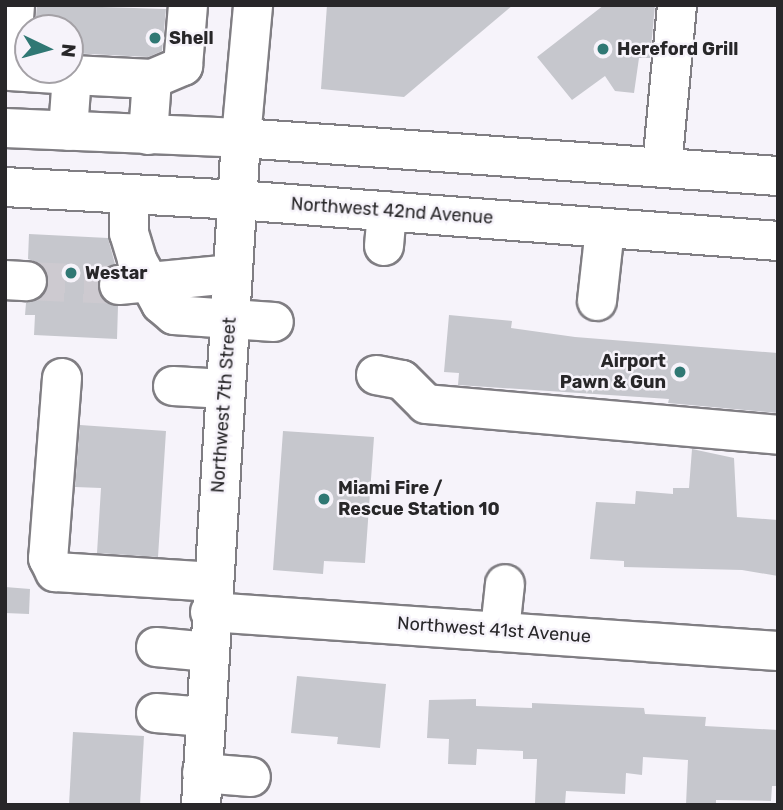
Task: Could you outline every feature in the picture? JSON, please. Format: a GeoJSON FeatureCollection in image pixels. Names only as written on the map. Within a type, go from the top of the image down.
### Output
{"type":"FeatureCollection","features":[{"type":"Feature","properties":{"kind":"main road"},"geometry":{"type":"LineString","coordinates":[[84,76],[152,79],[183,66],[188,5]]}},
{"type":"Feature","properties":{"kind":"main road","name":"Northwest 7th Street"},"geometry":{"type":"LineString","coordinates":[[201,789],[241,138],[253,5]]}},
{"type":"Feature","properties":{"kind":"main road"},"geometry":{"type":"LineString","coordinates":[[662,167],[677,5]]}},
{"type":"Feature","properties":{"kind":"main road"},"geometry":{"type":"LineString","coordinates":[[14,18],[10,71],[14,71]]}},
{"type":"Feature","properties":{"kind":"main road"},"geometry":{"type":"LineString","coordinates":[[148,135],[152,79]]}},
{"type":"Feature","properties":{"kind":"main road"},"geometry":{"type":"LineString","coordinates":[[68,131],[71,84]]}},
{"type":"Feature","properties":{"kind":"main road"},"geometry":{"type":"LineString","coordinates":[[5,128],[241,138],[778,176]]}},
{"type":"Feature","properties":{"kind":"main road","name":"Northwest 42nd Avenue"},"geometry":{"type":"LineString","coordinates":[[5,187],[237,200],[386,228],[605,228],[778,241]]}},
{"type":"Feature","properties":{"kind":"main road"},"geometry":{"type":"LineString","coordinates":[[129,195],[129,233],[134,283],[174,315],[274,322]]}},
{"type":"Feature","properties":{"kind":"main road"},"geometry":{"type":"LineString","coordinates":[[597,301],[605,228]]}},
{"type":"Feature","properties":{"kind":"main road"},"geometry":{"type":"LineString","coordinates":[[134,283],[232,274]]}},
{"type":"Feature","properties":{"kind":"main road"},"geometry":{"type":"LineString","coordinates":[[376,375],[402,380],[426,404],[778,435]]}},
{"type":"Feature","properties":{"kind":"main road","name":"Northwest 41st Avenue"},"geometry":{"type":"LineString","coordinates":[[62,379],[48,558],[55,572],[211,597],[500,630],[778,651]]}},
{"type":"Feature","properties":{"kind":"main road"},"geometry":{"type":"LineString","coordinates":[[173,386],[225,389]]}},
{"type":"Feature","properties":{"kind":"main road"},"geometry":{"type":"LineString","coordinates":[[500,630],[505,584]]}},
{"type":"Feature","properties":{"kind":"main road"},"geometry":{"type":"LineString","coordinates":[[156,647],[209,652]]}},
{"type":"Feature","properties":{"kind":"main road"},"geometry":{"type":"LineString","coordinates":[[156,713],[205,717]]}},
{"type":"Feature","properties":{"kind":"main road"},"geometry":{"type":"LineString","coordinates":[[201,789],[251,777]]}},
{"type":"Feature","properties":{"kind":"building"},"geometry":{"type":"Polygon","coordinates":[[[37,5],[166,9],[162,51],[148,57],[84,54],[84,14],[36,14],[37,5]]]}},
{"type":"Feature","properties":{"kind":"building"},"geometry":{"type":"Polygon","coordinates":[[[327,5],[513,5],[404,97],[321,89],[327,5]]]}},
{"type":"Feature","properties":{"kind":"building"},"geometry":{"type":"Polygon","coordinates":[[[604,5],[655,5],[650,58],[639,58],[634,93],[615,91],[605,76],[572,100],[537,57],[604,5]]]}},
{"type":"Feature","properties":{"kind":"building"},"geometry":{"type":"Polygon","coordinates":[[[29,234],[108,238],[115,264],[99,275],[97,286],[102,298],[118,306],[117,339],[34,335],[35,315],[25,315],[26,303],[45,293],[49,281],[39,263],[28,259],[29,234]]]}},
{"type":"Feature","properties":{"kind":"building"},"geometry":{"type":"Polygon","coordinates":[[[449,315],[512,321],[511,328],[575,337],[778,353],[778,413],[668,403],[669,399],[458,385],[459,373],[444,372],[449,315]]]}},
{"type":"Feature","properties":{"kind":"building"},"geometry":{"type":"Polygon","coordinates":[[[80,425],[166,431],[158,557],[97,553],[101,488],[75,487],[80,425]]]}},
{"type":"Feature","properties":{"kind":"building","name":"Miami Fire / Rescue Station 10"},"geometry":{"type":"Polygon","coordinates":[[[283,431],[374,437],[365,563],[324,561],[323,574],[273,570],[283,431]]]}},
{"type":"Feature","properties":{"kind":"building"},"geometry":{"type":"Polygon","coordinates":[[[692,449],[734,458],[737,517],[778,520],[778,576],[742,570],[624,567],[624,561],[590,559],[596,502],[635,504],[636,491],[673,494],[673,488],[689,488],[692,449]]]}},
{"type":"Feature","properties":{"kind":"building"},"geometry":{"type":"Polygon","coordinates":[[[5,587],[30,589],[29,614],[5,613],[5,587]]]}},
{"type":"Feature","properties":{"kind":"building"},"geometry":{"type":"Polygon","coordinates":[[[297,676],[386,684],[380,748],[337,744],[338,737],[291,733],[297,676]]]}},
{"type":"Feature","properties":{"kind":"building"},"geometry":{"type":"Polygon","coordinates":[[[476,699],[476,706],[532,708],[532,703],[644,708],[645,714],[706,717],[705,726],[778,730],[778,786],[772,786],[771,801],[716,800],[716,805],[686,805],[688,760],[643,757],[642,775],[626,773],[625,794],[566,791],[565,804],[535,803],[537,759],[523,759],[523,751],[477,749],[476,765],[448,764],[449,739],[427,738],[429,700],[476,699]]]}},
{"type":"Feature","properties":{"kind":"building"},"geometry":{"type":"Polygon","coordinates":[[[73,732],[144,736],[140,805],[69,805],[73,732]]]}},
{"type":"Feature","properties":{"kind":"tunnel"},"geometry":{"type":"LineString","coordinates":[[27,281],[119,285]]}},
{"type":"Feature","properties":{"kind":"place","name":"Shell"},"geometry":{"type":"Point","coordinates":[155,38]}},
{"type":"Feature","properties":{"kind":"place","name":"Hereford Grill"},"geometry":{"type":"Point","coordinates":[603,49]}},
{"type":"Feature","properties":{"kind":"place","name":"Westar"},"geometry":{"type":"Point","coordinates":[71,273]}},
{"type":"Feature","properties":{"kind":"place","name":"Airport Pawn & Gun"},"geometry":{"type":"Point","coordinates":[680,372]}},
{"type":"Feature","properties":{"kind":"place","name":"Miami Fire / Rescue Station 10"},"geometry":{"type":"Point","coordinates":[324,499]}}]}
